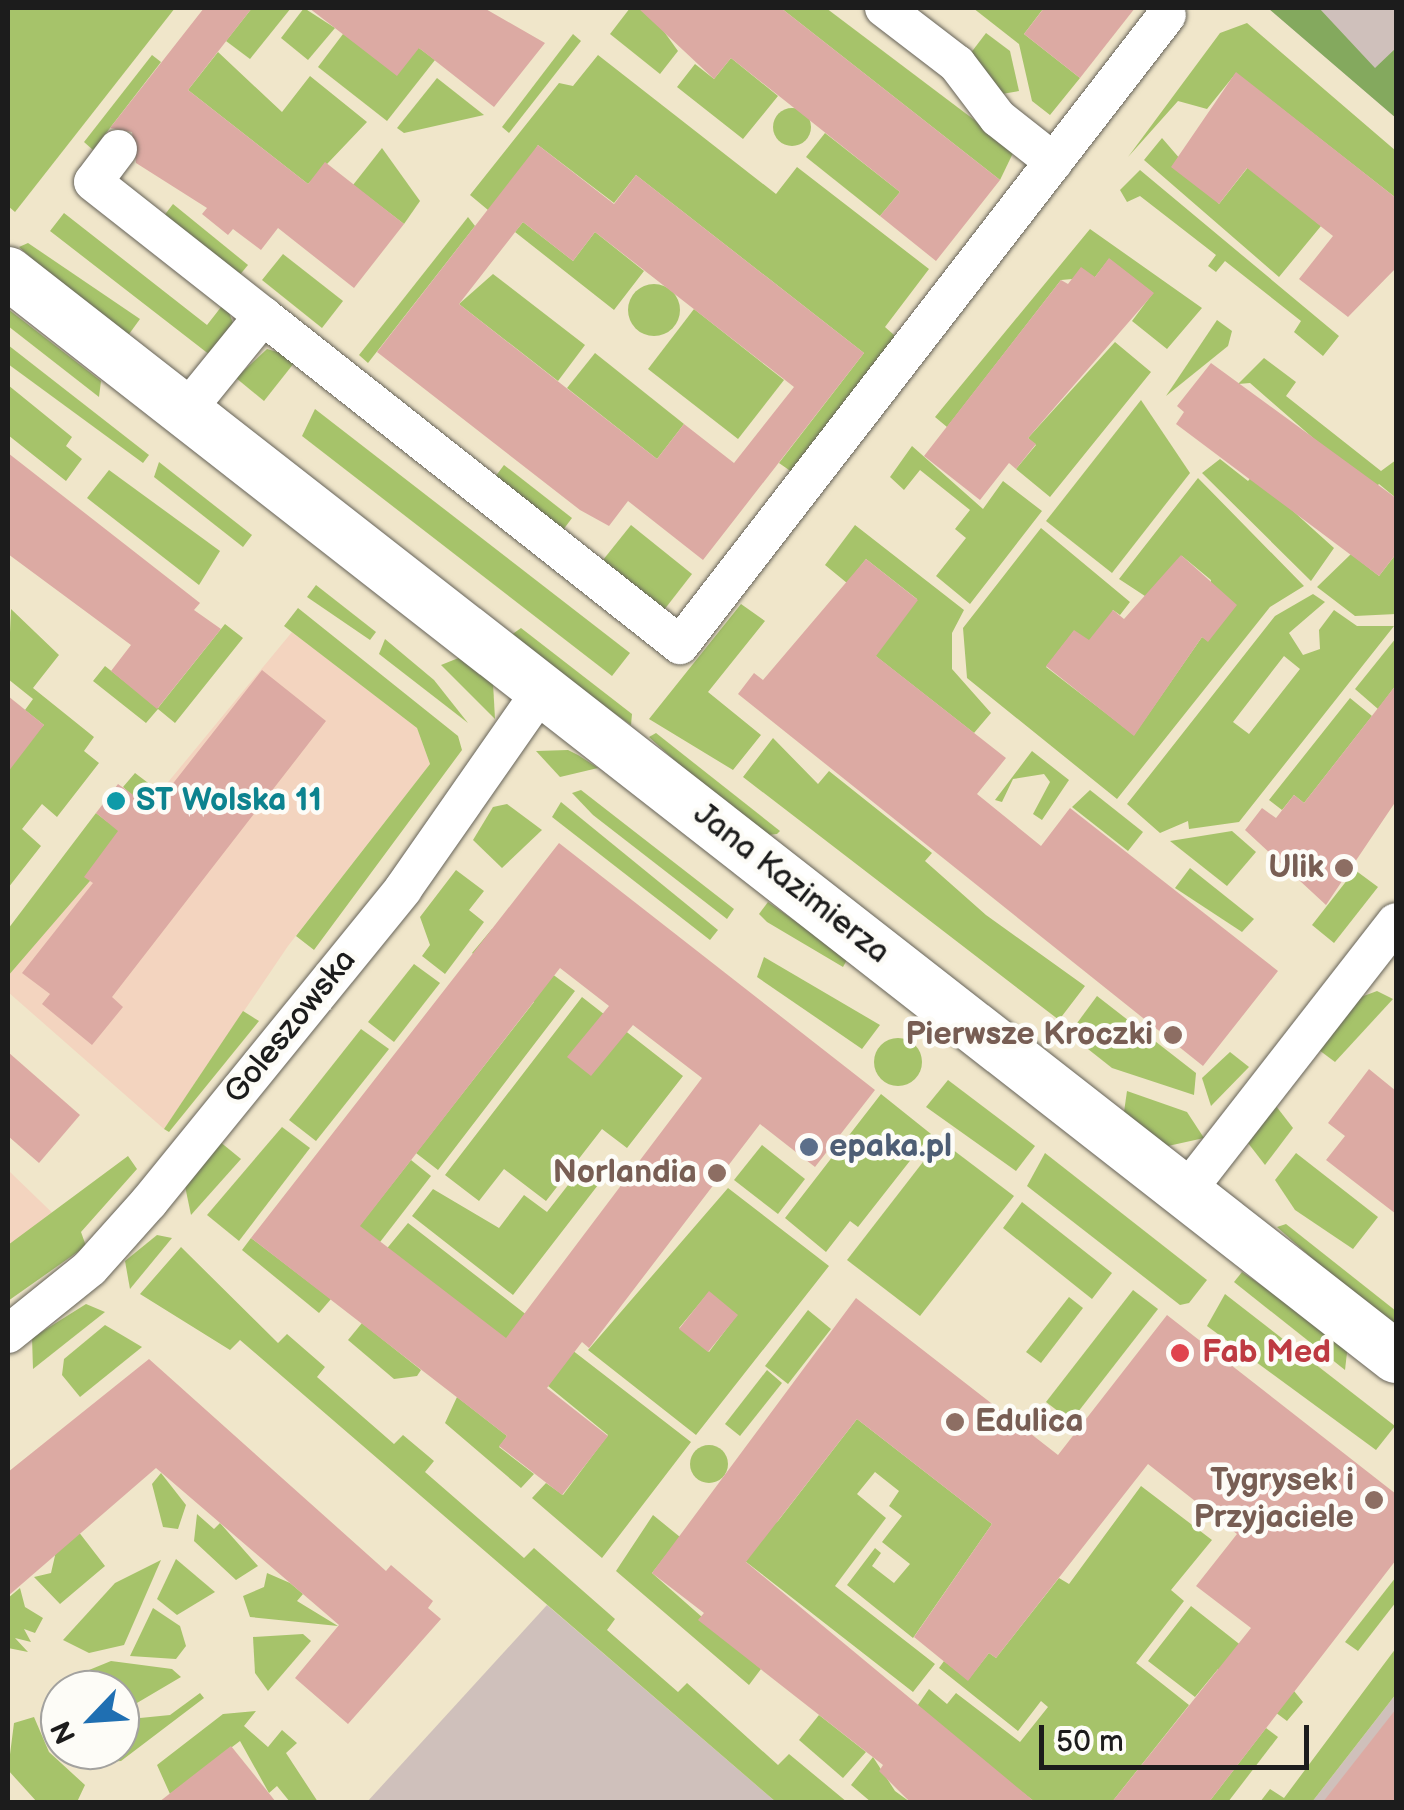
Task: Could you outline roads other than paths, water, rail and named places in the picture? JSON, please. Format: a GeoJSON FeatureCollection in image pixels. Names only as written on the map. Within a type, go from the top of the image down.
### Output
{"type":"FeatureCollection","features":[{"type":"Feature","properties":{"kind":"street"},"geometry":{"type":"LineString","coordinates":[[884,8],[957,64],[998,118],[1054,162]]}},
{"type":"Feature","properties":{"kind":"street"},"geometry":{"type":"LineString","coordinates":[[118,149],[92,182],[680,645],[1167,15]]}},
{"type":"Feature","properties":{"kind":"street","name":"Jana Kazimierza"},"geometry":{"type":"LineString","coordinates":[[8,273],[1396,1356]]}},
{"type":"Feature","properties":{"kind":"street"},"geometry":{"type":"LineString","coordinates":[[185,412],[263,316]]}},
{"type":"Feature","properties":{"kind":"street","name":"Goleszowska"},"geometry":{"type":"LineString","coordinates":[[8,1334],[90,1268],[149,1202],[403,888],[542,690]]}},
{"type":"Feature","properties":{"kind":"street"},"geometry":{"type":"LineString","coordinates":[[1185,1193],[1396,922]]}},
{"type":"Feature","properties":{"kind":"place","name":"ST Wolska 11"},"geometry":{"type":"Point","coordinates":[116,801]}},
{"type":"Feature","properties":{"kind":"place","name":"Ulik"},"geometry":{"type":"Point","coordinates":[1344,868]}},
{"type":"Feature","properties":{"kind":"place","name":"Pierwsze Kroczki"},"geometry":{"type":"Point","coordinates":[1173,1035]}},
{"type":"Feature","properties":{"kind":"place","name":"epaka.pl"},"geometry":{"type":"Point","coordinates":[809,1147]}},
{"type":"Feature","properties":{"kind":"place","name":"Norlandia"},"geometry":{"type":"Point","coordinates":[717,1173]}},
{"type":"Feature","properties":{"kind":"place","name":"Fab Med"},"geometry":{"type":"Point","coordinates":[1180,1353]}},
{"type":"Feature","properties":{"kind":"place","name":"Edulica"},"geometry":{"type":"Point","coordinates":[955,1422]}},
{"type":"Feature","properties":{"kind":"place","name":"Tygrysek i Przyjaciele"},"geometry":{"type":"Point","coordinates":[1374,1500]}}]}
